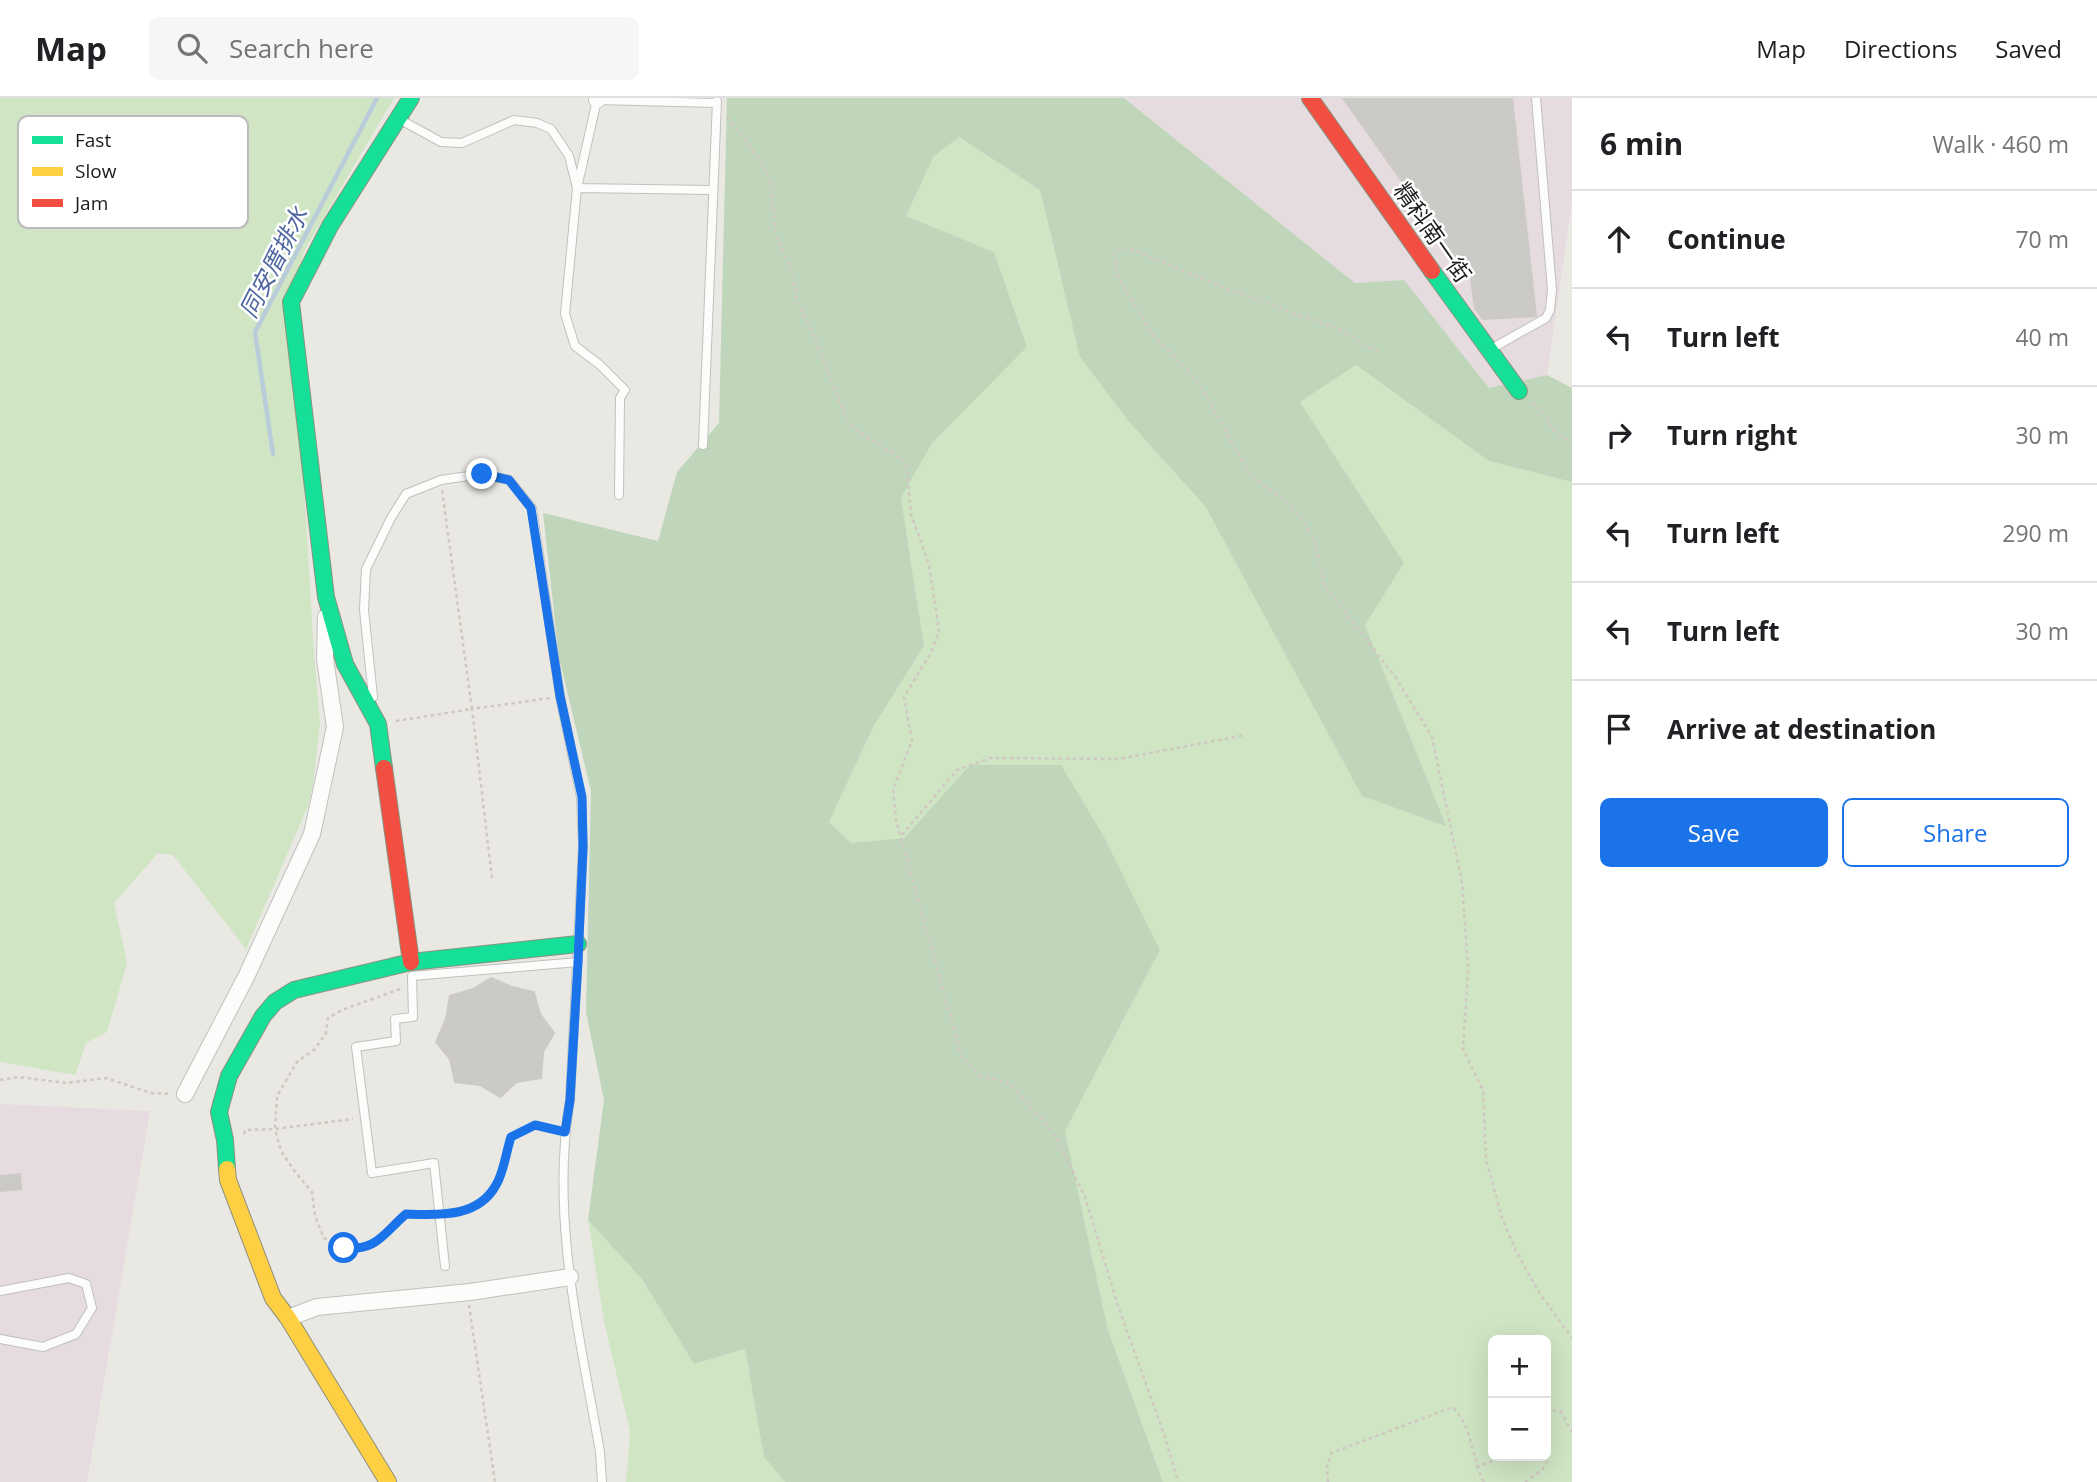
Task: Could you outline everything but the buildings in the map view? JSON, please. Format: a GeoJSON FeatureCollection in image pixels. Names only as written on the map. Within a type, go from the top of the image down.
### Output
{"type":"FeatureCollection","features":[{"type":"Feature","properties":{"kind":"street"},"geometry":{"type":"LineString","coordinates":[[185,1094],[246,977],[312,834],[335,727],[325,659],[326,597],[291,302],[330,226],[411,98]]}},
{"type":"Feature","properties":{"kind":"street","name":"精科南一街"},"geometry":{"type":"LineString","coordinates":[[1310,98],[1488,351],[1520,391]]}},
{"type":"Feature","properties":{"kind":"street"},"geometry":{"type":"LineString","coordinates":[[326,597],[345,664],[378,723],[411,969]]}},
{"type":"Feature","properties":{"kind":"street"},"geometry":{"type":"LineString","coordinates":[[388,1482],[288,1318],[273,1298],[228,1180],[225,1140],[219,1112],[229,1076],[263,1016],[275,1002],[294,990],[578,944]]}},
{"type":"Feature","properties":{"kind":"street"},"geometry":{"type":"LineString","coordinates":[[288,1318],[317,1307],[470,1292],[570,1277]]}},
{"type":"Feature","properties":{"kind":"lane"},"geometry":{"type":"LineString","coordinates":[[1488,351],[1546,318],[1550,310],[1552,290],[1536,98]]}},
{"type":"Feature","properties":{"kind":"lane"},"geometry":{"type":"LineString","coordinates":[[619,495],[620,398],[625,390],[600,365],[575,346],[565,314],[577,188],[597,99],[717,101],[703,445]]}},
{"type":"Feature","properties":{"kind":"lane"},"geometry":{"type":"LineString","coordinates":[[397,118],[441,142],[462,143],[514,120],[537,123],[551,129],[569,156],[577,188]]}},
{"type":"Feature","properties":{"kind":"lane"},"geometry":{"type":"LineString","coordinates":[[577,188],[712,190]]}},
{"type":"Feature","properties":{"kind":"lane"},"geometry":{"type":"LineString","coordinates":[[378,723],[371,687],[364,610],[366,569],[391,518],[406,494],[441,480],[482,474],[509,480],[531,508],[560,696],[582,797],[583,847],[578,962],[570,1100],[565,1132],[564,1200],[567,1257],[600,1452],[601,1482]]}},
{"type":"Feature","properties":{"kind":"lane"},"geometry":{"type":"LineString","coordinates":[[445,1266],[434,1163],[372,1174],[356,1047],[396,1041],[395,1019],[413,1017],[411,969],[578,962]]}},
{"type":"Feature","properties":{"kind":"lane"},"geometry":{"type":"LineString","coordinates":[[0,1291],[69,1278],[86,1284],[92,1308],[76,1334],[43,1347],[0,1339]]}},
{"type":"Feature","properties":{"kind":"path"},"geometry":{"type":"LineString","coordinates":[[717,101],[762,163],[770,181],[776,236],[791,268],[797,302],[812,331],[846,418],[859,431],[906,462],[911,514],[929,565],[939,630],[932,651],[904,697],[912,741],[893,789],[897,820],[962,1058],[981,1076],[1007,1082],[1059,1141],[1085,1196],[1119,1308],[1165,1437],[1178,1482]]}},
{"type":"Feature","properties":{"kind":"path"},"geometry":{"type":"LineString","coordinates":[[1378,352],[1336,328],[1219,286],[1134,250],[1122,248],[1114,253],[1117,275],[1151,333],[1185,367],[1206,395],[1249,474],[1292,506],[1314,537],[1324,586],[1396,678],[1432,737],[1462,882],[1468,970],[1463,1049],[1483,1090],[1486,1159],[1501,1215],[1515,1249],[1538,1291],[1572,1338]]}},
{"type":"Feature","properties":{"kind":"path"},"geometry":{"type":"LineString","coordinates":[[1520,391],[1544,412],[1553,430],[1572,443]]}},
{"type":"Feature","properties":{"kind":"path"},"geometry":{"type":"LineString","coordinates":[[441,480],[492,878]]}},
{"type":"Feature","properties":{"kind":"path"},"geometry":{"type":"LineString","coordinates":[[378,723],[560,696]]}},
{"type":"Feature","properties":{"kind":"path"},"geometry":{"type":"LineString","coordinates":[[902,835],[957,770],[990,758],[1119,759],[1245,735]]}},
{"type":"Feature","properties":{"kind":"path"},"geometry":{"type":"LineString","coordinates":[[411,969],[400,990],[342,1010],[328,1018],[326,1034],[315,1049],[297,1062],[277,1096],[275,1129],[281,1150],[312,1192],[314,1216],[324,1238],[344,1248],[360,1250],[381,1241],[406,1214],[439,1215],[480,1205],[496,1185],[511,1137],[535,1125],[565,1132]]}},
{"type":"Feature","properties":{"kind":"path"},"geometry":{"type":"LineString","coordinates":[[0,1080],[19,1077],[66,1083],[106,1078],[151,1093],[185,1094]]}},
{"type":"Feature","properties":{"kind":"path"},"geometry":{"type":"LineString","coordinates":[[241,1143],[245,1130],[275,1129],[364,1117]]}},
{"type":"Feature","properties":{"kind":"path"},"geometry":{"type":"LineString","coordinates":[[470,1292],[472,1326],[495,1482]]}},
{"type":"Feature","properties":{"kind":"path"},"geometry":{"type":"LineString","coordinates":[[1328,1482],[1327,1468],[1331,1453],[1452,1407],[1464,1420],[1473,1445],[1476,1467],[1484,1482]]}},
{"type":"Feature","properties":{"kind":"path"},"geometry":{"type":"LineString","coordinates":[[1551,1410],[1561,1412],[1572,1432]]}},
{"type":"Feature","properties":{"kind":"path"},"geometry":{"type":"LineString","coordinates":[[1476,1467],[1492,1461]]}},
{"type":"Feature","properties":{"kind":"path"},"geometry":{"type":"LineString","coordinates":[[1525,1482],[1543,1469],[1547,1461]]}},
{"type":"Feature","properties":{"kind":"shaded area"},"geometry":{"type":"Polygon","coordinates":[[[1124,98],[1572,98],[1572,203],[1547,375],[1489,388],[1404,280],[1355,283],[1124,98]]]}},
{"type":"Feature","properties":{"kind":"shaded area"},"geometry":{"type":"Polygon","coordinates":[[[0,1104],[150,1111],[87,1482],[0,1482],[0,1104]]]}},
{"type":"Feature","properties":{"kind":"green space"},"geometry":{"type":"Polygon","coordinates":[[[0,98],[394,98],[304,251],[296,277],[293,306],[320,723],[308,806],[246,949],[173,855],[158,853],[114,903],[127,963],[107,1032],[86,1043],[75,1075],[0,1062],[0,98]]]}},
{"type":"Feature","properties":{"kind":"green space"},"geometry":{"type":"Polygon","coordinates":[[[727,98],[1124,98],[1355,283],[1404,280],[1489,388],[1547,375],[1572,388],[1572,482],[1489,461],[1356,365],[1300,402],[1404,563],[1365,625],[1446,826],[1362,796],[1205,506],[1130,423],[1080,357],[1040,190],[959,137],[934,156],[906,216],[994,252],[1027,347],[932,443],[901,498],[924,646],[873,727],[829,822],[851,843],[904,838],[970,765],[1061,765],[1104,837],[1160,950],[1065,1131],[1108,1330],[1163,1482],[785,1482],[764,1457],[745,1349],[694,1364],[642,1279],[588,1220],[604,1100],[586,1012],[591,791],[559,657],[543,513],[658,541],[677,472],[719,423],[727,98]]]}},
{"type":"Feature","properties":{"kind":"green space"},"geometry":{"type":"Polygon","coordinates":[[[959,137],[1040,190],[1061,279],[1130,423],[1205,506],[1363,796],[1445,825],[1365,624],[1404,563],[1300,402],[1356,365],[1489,461],[1572,482],[1572,1482],[1163,1482],[1108,1330],[1065,1131],[1160,950],[970,765],[904,838],[851,843],[829,822],[873,727],[924,646],[901,498],[932,443],[1027,347],[994,252],[906,216],[934,156],[959,137]]]}},
{"type":"Feature","properties":{"kind":"green space"},"geometry":{"type":"Polygon","coordinates":[[[588,1220],[642,1279],[694,1364],[745,1349],[764,1457],[785,1482],[626,1482],[630,1432],[604,1321],[588,1220]]]}},
{"type":"Feature","properties":{"kind":"waterway","name":"同安厝排水"},"geometry":{"type":"LineString","coordinates":[[273,454],[255,332],[377,98]]}},
{"type":"Feature","properties":{"kind":"traffic: fast"},"geometry":{"type":"LineString","coordinates":[[384,768],[378,724],[345,664],[326,597],[291,302],[330,226],[411,98]]}},
{"type":"Feature","properties":{"kind":"traffic: fast"},"geometry":{"type":"LineString","coordinates":[[1432,271],[1519,391]]}},
{"type":"Feature","properties":{"kind":"traffic: fast"},"geometry":{"type":"LineString","coordinates":[[227,1169],[219,1112],[229,1076],[263,1016],[275,1002],[294,990],[411,962],[578,944]]}},
{"type":"Feature","properties":{"kind":"traffic: slow"},"geometry":{"type":"LineString","coordinates":[[227,1169],[228,1180],[273,1298],[288,1318],[388,1482]]}},
{"type":"Feature","properties":{"kind":"traffic: jam"},"geometry":{"type":"LineString","coordinates":[[1310,98],[1432,271]]}},
{"type":"Feature","properties":{"kind":"traffic: jam"},"geometry":{"type":"LineString","coordinates":[[384,768],[411,962]]}},
{"type":"Feature","properties":{"kind":"route"},"geometry":{"type":"LineString","coordinates":[[344,1248],[360,1250],[381,1241],[406,1214],[439,1215],[480,1205],[496,1185],[511,1137],[535,1125],[565,1132],[570,1100],[578,962],[583,847],[582,797],[560,696],[531,508],[509,480],[482,474]]}}]}
